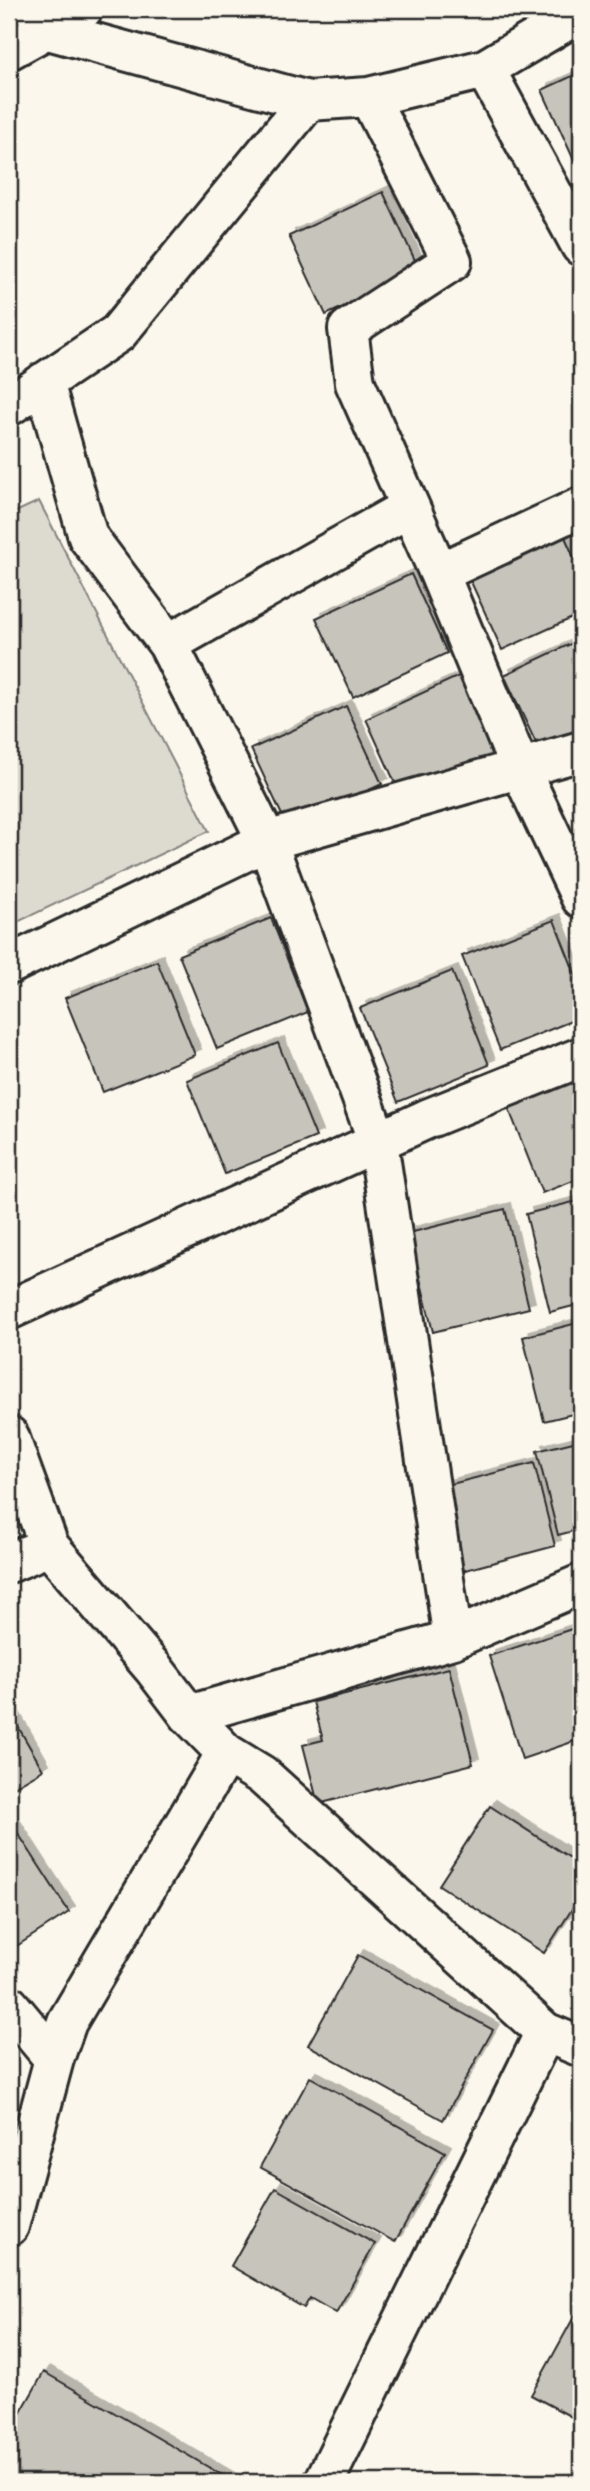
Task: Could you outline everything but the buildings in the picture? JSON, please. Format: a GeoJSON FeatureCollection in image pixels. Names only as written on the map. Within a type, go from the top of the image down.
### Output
{"type":"FeatureCollection","features":[{"type":"Feature","properties":{"kind":"street"},"geometry":{"type":"LineString","coordinates":[[9,50],[40,20],[83,9]]}},
{"type":"Feature","properties":{"kind":"street"},"geometry":{"type":"LineString","coordinates":[[40,20],[308,101],[369,97],[485,69],[581,12]]}},
{"type":"Feature","properties":{"kind":"street"},"geometry":{"type":"LineString","coordinates":[[485,69],[581,246]]}},
{"type":"Feature","properties":{"kind":"street"},"geometry":{"type":"LineString","coordinates":[[369,97],[452,261],[348,329],[355,383],[439,573],[520,769],[581,898]]}},
{"type":"Feature","properties":{"kind":"street"},"geometry":{"type":"LineString","coordinates":[[9,405],[118,333],[308,101]]}},
{"type":"Feature","properties":{"kind":"street"},"geometry":{"type":"LineString","coordinates":[[44,382],[88,537],[168,644],[267,841],[378,1142],[453,1639]]}},
{"type":"Feature","properties":{"kind":"street"},"geometry":{"type":"LineString","coordinates":[[168,644],[410,507]]}},
{"type":"Feature","properties":{"kind":"street"},"geometry":{"type":"LineString","coordinates":[[439,573],[581,507]]}},
{"type":"Feature","properties":{"kind":"street"},"geometry":{"type":"LineString","coordinates":[[9,965],[267,841],[581,751]]}},
{"type":"Feature","properties":{"kind":"street"},"geometry":{"type":"LineString","coordinates":[[9,1310],[427,1119],[581,1057]]}},
{"type":"Feature","properties":{"kind":"street"},"geometry":{"type":"LineString","coordinates":[[9,1436],[49,1546],[154,1669],[189,1715],[226,1753],[262,1774],[545,2032],[581,2047]]}},
{"type":"Feature","properties":{"kind":"street"},"geometry":{"type":"LineString","coordinates":[[9,1563],[49,1546]]}},
{"type":"Feature","properties":{"kind":"street"},"geometry":{"type":"LineString","coordinates":[[189,1715],[453,1639],[581,1584]]}},
{"type":"Feature","properties":{"kind":"street"},"geometry":{"type":"LineString","coordinates":[[9,2227],[54,2059],[67,2022],[226,1753]]}},
{"type":"Feature","properties":{"kind":"street"},"geometry":{"type":"LineString","coordinates":[[9,2005],[54,2059]]}},
{"type":"Feature","properties":{"kind":"street"},"geometry":{"type":"LineString","coordinates":[[324,2482],[545,2032]]}},
{"type":"Feature","properties":{"kind":"shaded area"},"geometry":{"type":"Polygon","coordinates":[[[39,501],[209,831],[9,926],[9,515],[39,501]]]}}]}
